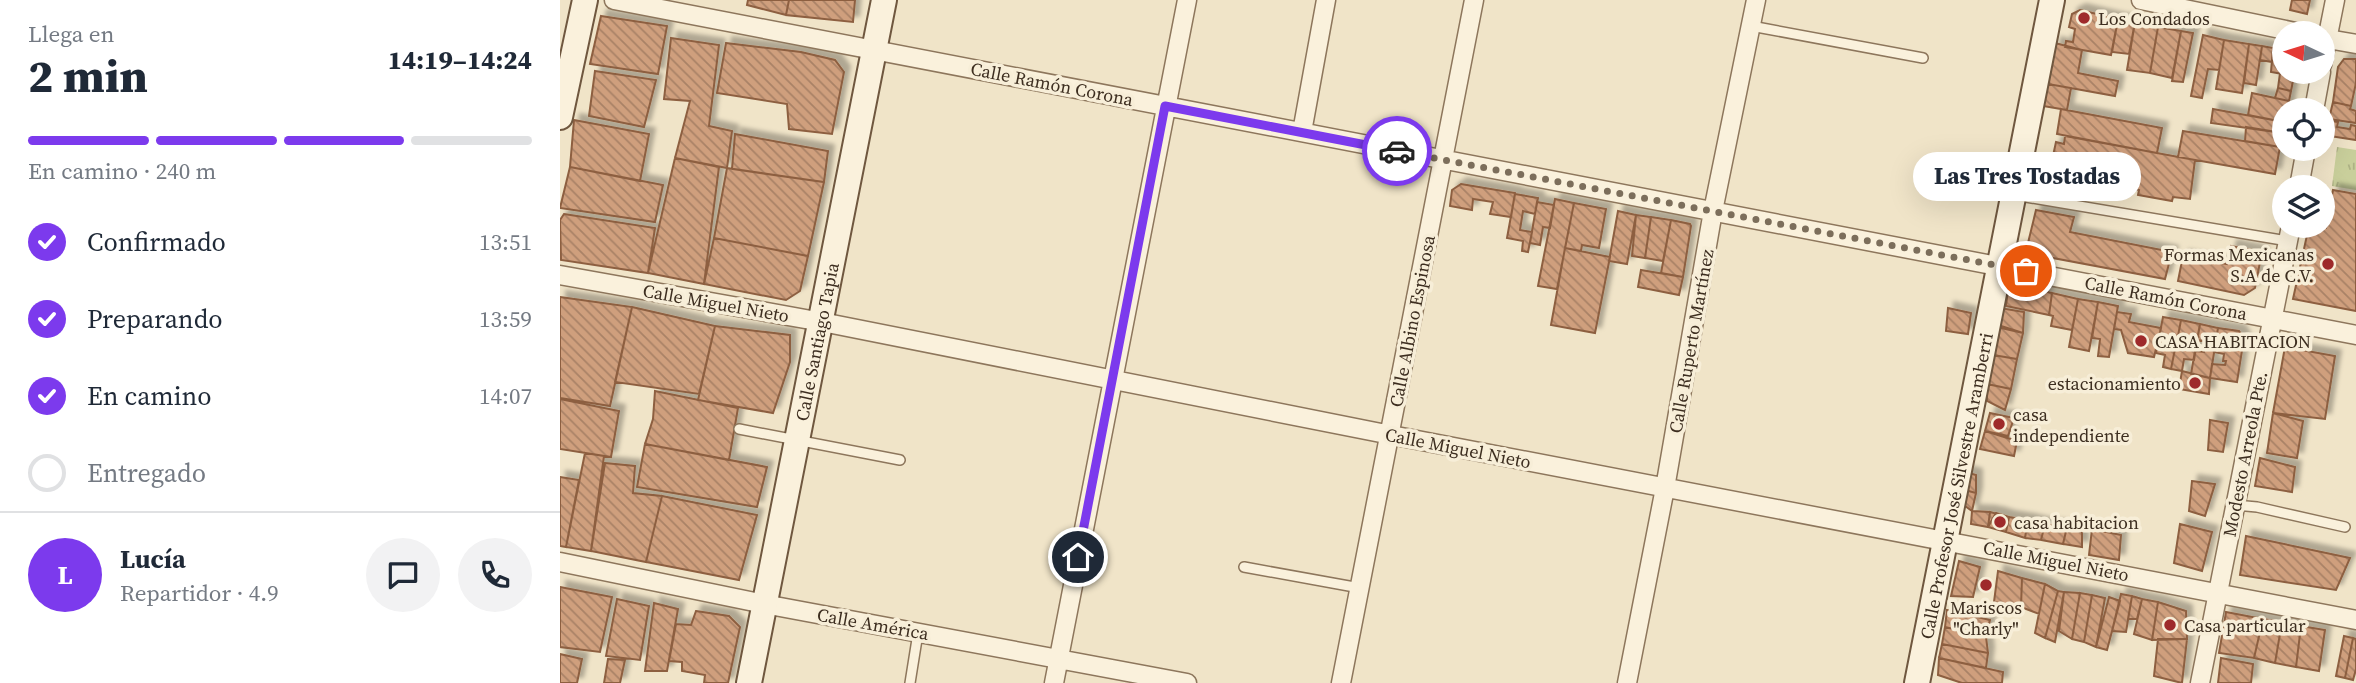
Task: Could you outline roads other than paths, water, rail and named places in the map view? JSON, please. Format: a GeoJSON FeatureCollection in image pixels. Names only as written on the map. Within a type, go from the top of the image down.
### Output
{"type":"FeatureCollection","features":[{"type":"Feature","properties":{"kind":"street"},"geometry":{"type":"LineString","coordinates":[[560,117],[585,0]]}},
{"type":"Feature","properties":{"kind":"street","name":"Calle Ramón Corona"},"geometry":{"type":"LineString","coordinates":[[614,0],[2356,335]]}},
{"type":"Feature","properties":{"kind":"street","name":"Calle Santiago Tapia"},"geometry":{"type":"LineString","coordinates":[[749,683],[884,0]]}},
{"type":"Feature","properties":{"kind":"street"},"geometry":{"type":"LineString","coordinates":[[1054,683],[1187,0]]}},
{"type":"Feature","properties":{"kind":"street"},"geometry":{"type":"LineString","coordinates":[[1302,132],[1326,0]]}},
{"type":"Feature","properties":{"kind":"street","name":"Calle Albino Espinosa"},"geometry":{"type":"LineString","coordinates":[[1341,683],[1474,0]]}},
{"type":"Feature","properties":{"kind":"street","name":"Calle Ruperto Martínez"},"geometry":{"type":"LineString","coordinates":[[1627,683],[1665,488],[1713,211],[1756,0]]}},
{"type":"Feature","properties":{"kind":"street","name":"Calle Profesor José Silvestre Aramberri"},"geometry":{"type":"LineString","coordinates":[[1917,683],[2052,0]]}},
{"type":"Feature","properties":{"kind":"street"},"geometry":{"type":"LineString","coordinates":[[2141,0],[2272,27]]}},
{"type":"Feature","properties":{"kind":"street"},"geometry":{"type":"LineString","coordinates":[[2329,21],[2335,0]]}},
{"type":"Feature","properties":{"kind":"street"},"geometry":{"type":"LineString","coordinates":[[2335,40],[2356,44]]}},
{"type":"Feature","properties":{"kind":"street","name":"Modesto Arreola Pte."},"geometry":{"type":"LineString","coordinates":[[2200,683],[2289,238]]}},
{"type":"Feature","properties":{"kind":"street","name":"Calle Miguel Nieto"},"geometry":{"type":"LineString","coordinates":[[560,275],[822,322],[1391,435],[1945,539],[2356,620]]}},
{"type":"Feature","properties":{"kind":"street","name":"Calle América"},"geometry":{"type":"LineString","coordinates":[[560,562],[764,604],[1187,683]]}},
{"type":"Feature","properties":{"kind":"lane"},"geometry":{"type":"LineString","coordinates":[[1751,26],[1923,58]]}},
{"type":"Feature","properties":{"kind":"lane"},"geometry":{"type":"LineString","coordinates":[[2013,195],[2272,231]]}},
{"type":"Feature","properties":{"kind":"lane"},"geometry":{"type":"LineString","coordinates":[[739,429],[900,460]]}},
{"type":"Feature","properties":{"kind":"lane"},"geometry":{"type":"LineString","coordinates":[[2235,505],[2258,507],[2345,527]]}},
{"type":"Feature","properties":{"kind":"lane"},"geometry":{"type":"LineString","coordinates":[[1244,567],[1360,588]]}},
{"type":"Feature","properties":{"kind":"lane"},"geometry":{"type":"LineString","coordinates":[[910,683],[918,633]]}},
{"type":"Feature","properties":{"kind":"place","name":"Los Condados"},"geometry":{"type":"Point","coordinates":[2084,18]}},
{"type":"Feature","properties":{"kind":"place","name":"Formas Mexicanas S.A de C.V."},"geometry":{"type":"Point","coordinates":[2328,264]}},
{"type":"Feature","properties":{"kind":"place","name":"Las Tres Tostadas"},"geometry":{"type":"Point","coordinates":[2026,271]}},
{"type":"Feature","properties":{"kind":"place","name":"CASA HABITACION"},"geometry":{"type":"Point","coordinates":[2141,341]}},
{"type":"Feature","properties":{"kind":"place","name":"estacionamiento"},"geometry":{"type":"Point","coordinates":[2195,383]}},
{"type":"Feature","properties":{"kind":"place","name":"casa independiente"},"geometry":{"type":"Point","coordinates":[1999,424]}},
{"type":"Feature","properties":{"kind":"place","name":"casa habitacion"},"geometry":{"type":"Point","coordinates":[2000,522]}},
{"type":"Feature","properties":{"kind":"place","name":"Mariscos \"Charly\""},"geometry":{"type":"Point","coordinates":[1986,585]}},
{"type":"Feature","properties":{"kind":"place","name":"Casa particular"},"geometry":{"type":"Point","coordinates":[2170,625]}}]}
